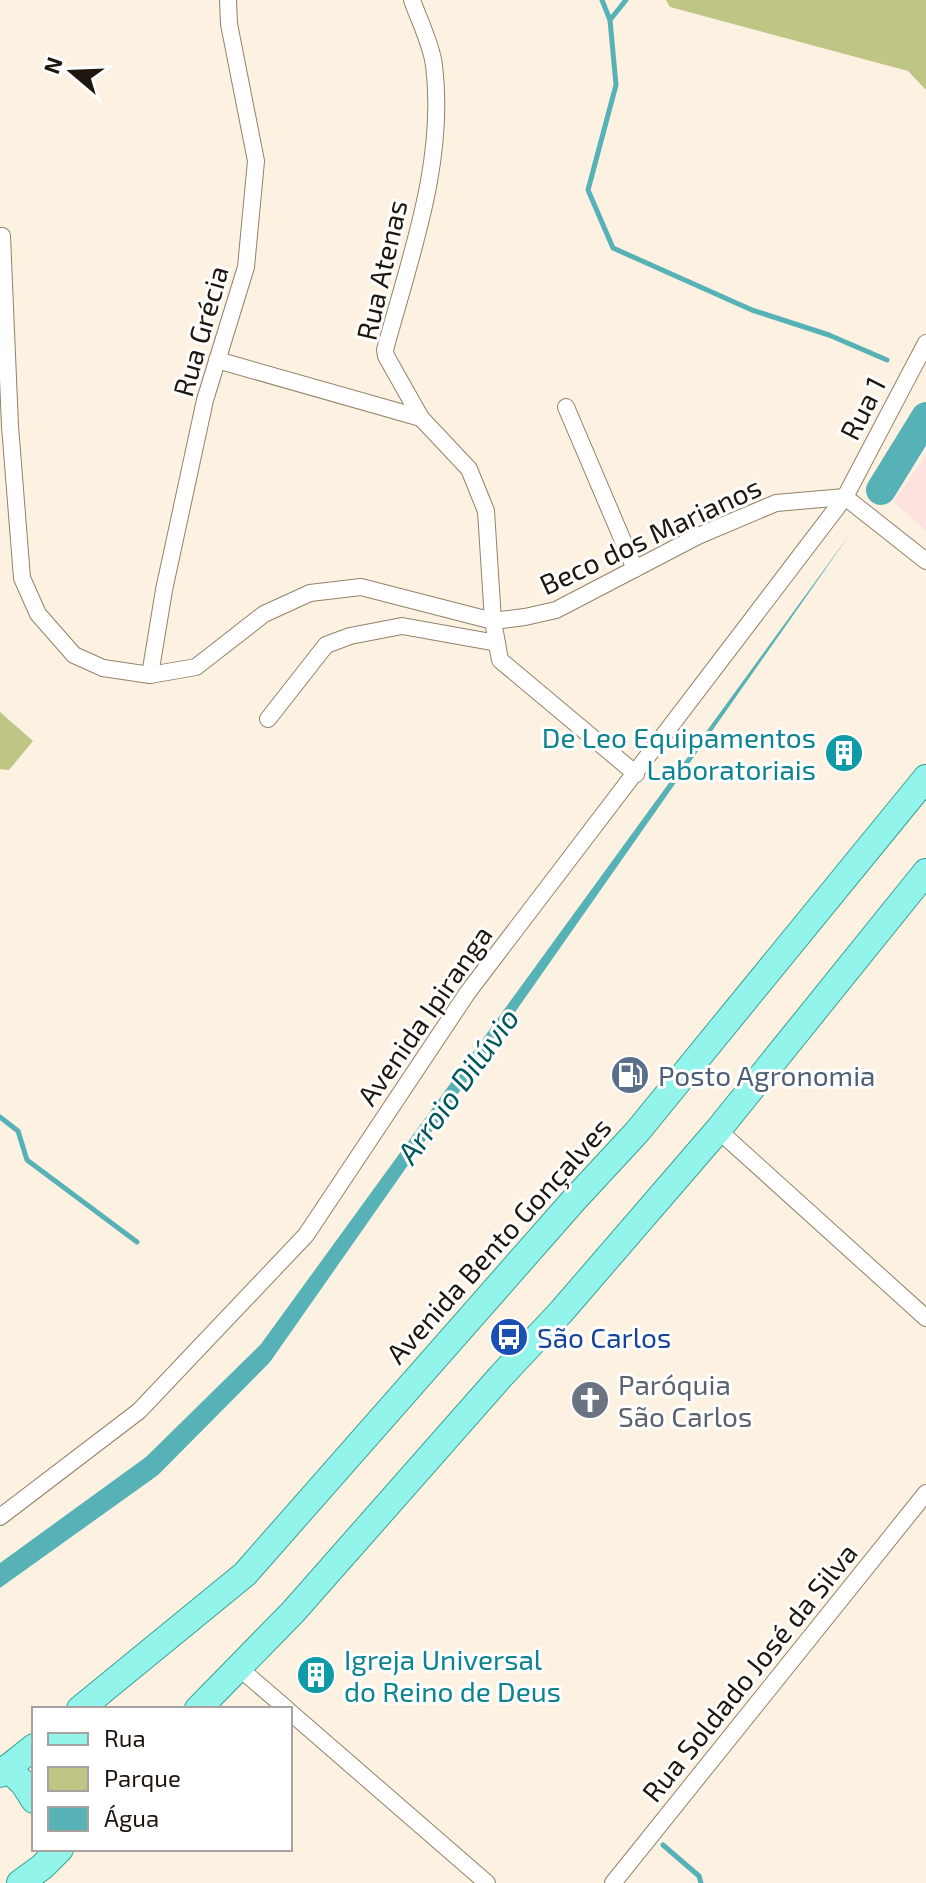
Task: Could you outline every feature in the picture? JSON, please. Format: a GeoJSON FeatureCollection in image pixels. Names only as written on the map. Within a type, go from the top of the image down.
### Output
{"type":"FeatureCollection","features":[{"type":"Feature","properties":{"kind":"main road","name":"Avenida Bento Gonçalves"},"geometry":{"type":"LineString","coordinates":[[82,1707],[245,1574],[637,1132],[926,778]]}},
{"type":"Feature","properties":{"kind":"main road"},"geometry":{"type":"LineString","coordinates":[[200,1707],[293,1612],[561,1312],[718,1130],[926,872]]}},
{"type":"Feature","properties":{"kind":"main road"},"geometry":{"type":"LineString","coordinates":[[32,1749],[4,1771],[23,1783],[32,1797]]}},
{"type":"Feature","properties":{"kind":"main road"},"geometry":{"type":"LineString","coordinates":[[20,1883],[49,1855]]}},
{"type":"Feature","properties":{"kind":"street","name":"Rua Grécia"},"geometry":{"type":"LineString","coordinates":[[150,675],[164,590],[205,400],[246,267],[256,161],[229,24],[228,0]]}},
{"type":"Feature","properties":{"kind":"street","name":"Rua Atenas"},"geometry":{"type":"LineString","coordinates":[[412,0],[434,62],[436,130],[423,215],[385,353],[421,418],[469,469],[486,511],[493,621],[500,660],[508,670],[636,774]]}},
{"type":"Feature","properties":{"kind":"street","name":"Beco dos Marianos"},"geometry":{"type":"LineString","coordinates":[[2,236],[10,426],[22,578],[38,614],[74,655],[103,668],[150,675],[196,667],[264,614],[310,593],[361,587],[493,621],[556,610],[698,536],[776,503],[845,497]]}},
{"type":"Feature","properties":{"kind":"street","name":"Rua 1"},"geometry":{"type":"LineString","coordinates":[[845,497],[926,343]]}},
{"type":"Feature","properties":{"kind":"street"},"geometry":{"type":"LineString","coordinates":[[217,360],[421,418]]}},
{"type":"Feature","properties":{"kind":"street"},"geometry":{"type":"LineString","coordinates":[[566,407],[635,569]]}},
{"type":"Feature","properties":{"kind":"street"},"geometry":{"type":"LineString","coordinates":[[845,497],[926,561]]}},
{"type":"Feature","properties":{"kind":"street","name":"Avenida Ipiranga"},"geometry":{"type":"LineString","coordinates":[[0,1517],[139,1411],[306,1235],[468,992],[845,497]]}},
{"type":"Feature","properties":{"kind":"street"},"geometry":{"type":"LineString","coordinates":[[268,719],[326,645],[350,636],[402,626],[497,643]]}},
{"type":"Feature","properties":{"kind":"street"},"geometry":{"type":"LineString","coordinates":[[718,1130],[926,1318]]}},
{"type":"Feature","properties":{"kind":"street","name":"Rua Soldado José da Silva"},"geometry":{"type":"LineString","coordinates":[[613,1883],[926,1493]]}},
{"type":"Feature","properties":{"kind":"street"},"geometry":{"type":"LineString","coordinates":[[239,1668],[284,1707]]}},
{"type":"Feature","properties":{"kind":"street"},"geometry":{"type":"LineString","coordinates":[[292,1713],[487,1883]]}},
{"type":"Feature","properties":{"kind":"shaded area"},"geometry":{"type":"Polygon","coordinates":[[[926,456],[926,531],[893,501],[926,456]]]}},
{"type":"Feature","properties":{"kind":"green space"},"geometry":{"type":"Polygon","coordinates":[[[666,0],[926,0],[926,90],[908,71],[670,7],[666,0]]]}},
{"type":"Feature","properties":{"kind":"green space"},"geometry":{"type":"Polygon","coordinates":[[[0,712],[33,741],[9,770],[0,769],[0,712]]]}},
{"type":"Feature","properties":{"kind":"water","name":"Arroio Dilúvio"},"geometry":{"type":"Polygon","coordinates":[[[850,534],[270,1362],[158,1475],[0,1588],[0,1563],[146,1457],[261,1344],[850,534]]]}},
{"type":"Feature","properties":{"kind":"waterway"},"geometry":{"type":"LineString","coordinates":[[602,0],[610,20],[616,85],[588,190],[613,248],[752,310],[829,335],[887,360]]}},
{"type":"Feature","properties":{"kind":"waterway"},"geometry":{"type":"LineString","coordinates":[[610,20],[626,0]]}},
{"type":"Feature","properties":{"kind":"waterway","name":"Arroio Dilúvio"},"geometry":{"type":"LineString","coordinates":[[881,490],[926,417]]}},
{"type":"Feature","properties":{"kind":"waterway"},"geometry":{"type":"LineString","coordinates":[[0,1117],[18,1131],[27,1160],[137,1242]]}},
{"type":"Feature","properties":{"kind":"waterway"},"geometry":{"type":"LineString","coordinates":[[663,1845],[699,1876],[701,1883]]}},
{"type":"Feature","properties":{"kind":"place","name":"De Leo Equipamentos Laboratoriais"},"geometry":{"type":"Point","coordinates":[844,753]}},
{"type":"Feature","properties":{"kind":"place","name":"Posto Agronomia"},"geometry":{"type":"Point","coordinates":[630,1075]}},
{"type":"Feature","properties":{"kind":"place","name":"São Carlos"},"geometry":{"type":"Point","coordinates":[509,1337]}},
{"type":"Feature","properties":{"kind":"place","name":"Paróquia São Carlos"},"geometry":{"type":"Point","coordinates":[590,1400]}},
{"type":"Feature","properties":{"kind":"place","name":"Igreja Universal do Reino de Deus"},"geometry":{"type":"Point","coordinates":[316,1675]}}]}
